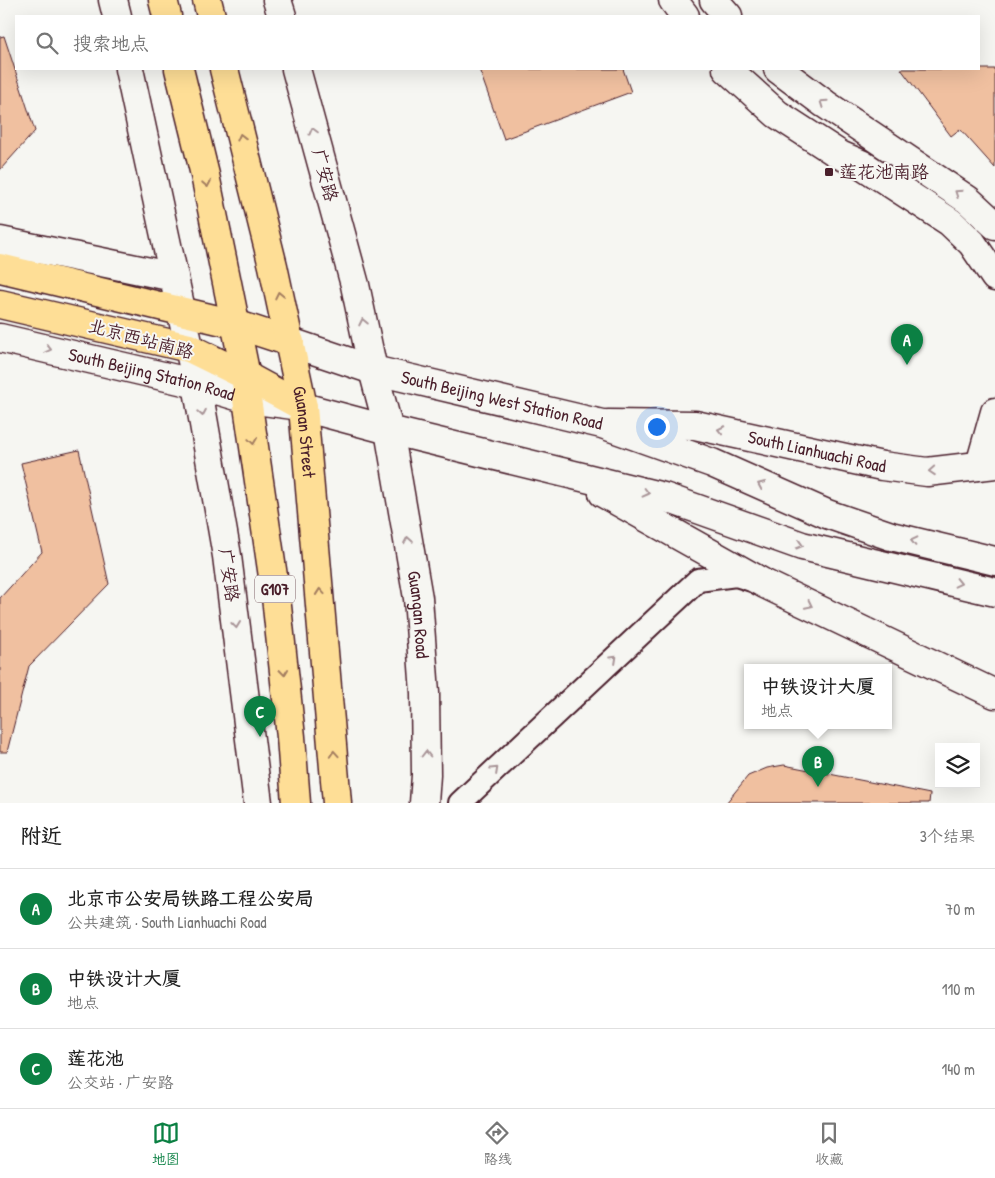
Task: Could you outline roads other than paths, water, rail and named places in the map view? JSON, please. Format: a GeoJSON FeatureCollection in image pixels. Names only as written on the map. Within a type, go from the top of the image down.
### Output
{"type":"FeatureCollection","features":[{"type":"Feature","properties":{"kind":"main road"},"geometry":{"type":"LineString","coordinates":[[163,0],[167,15]]}},
{"type":"Feature","properties":{"kind":"main road"},"geometry":{"type":"LineString","coordinates":[[207,0],[211,15]]}},
{"type":"Feature","properties":{"kind":"main road","name":"G107"},"geometry":{"type":"LineString","coordinates":[[180,70],[205,175],[236,324],[247,388],[276,597],[296,803]]}},
{"type":"Feature","properties":{"kind":"main road","name":"Guanan Street"},"geometry":{"type":"LineString","coordinates":[[224,70],[271,257],[303,407],[337,803]]}},
{"type":"Feature","properties":{"kind":"main road","name":"South Beijing West Station Road"},"geometry":{"type":"LineString","coordinates":[[0,268],[236,324],[290,342]]}},
{"type":"Feature","properties":{"kind":"main road","name":"北京西站南路"},"geometry":{"type":"LineString","coordinates":[[0,304],[189,348],[247,388],[303,407]]}},
{"type":"Feature","properties":{"kind":"street"},"geometry":{"type":"LineString","coordinates":[[113,0],[117,15]]}},
{"type":"Feature","properties":{"kind":"street"},"geometry":{"type":"LineString","coordinates":[[278,0],[282,15]]}},
{"type":"Feature","properties":{"kind":"street"},"geometry":{"type":"LineString","coordinates":[[673,0],[684,15]]}},
{"type":"Feature","properties":{"kind":"street"},"geometry":{"type":"LineString","coordinates":[[714,0],[727,15]]}},
{"type":"Feature","properties":{"kind":"street"},"geometry":{"type":"LineString","coordinates":[[129,70],[182,311]]}},
{"type":"Feature","properties":{"kind":"street","name":"广安路"},"geometry":{"type":"LineString","coordinates":[[296,70],[355,285],[373,370],[389,430]]}},
{"type":"Feature","properties":{"kind":"street"},"geometry":{"type":"LineString","coordinates":[[728,70],[776,114],[840,155],[861,164],[950,222],[972,243],[995,277]]}},
{"type":"Feature","properties":{"kind":"street"},"geometry":{"type":"LineString","coordinates":[[779,70],[825,104],[968,200],[995,225]]}},
{"type":"Feature","properties":{"kind":"street"},"geometry":{"type":"LineString","coordinates":[[0,241],[174,277]]}},
{"type":"Feature","properties":{"kind":"street","name":"广安路"},"geometry":{"type":"LineString","coordinates":[[182,311],[197,384],[227,556],[258,803]]}},
{"type":"Feature","properties":{"kind":"street","name":"South Beijing Station Road"},"geometry":{"type":"LineString","coordinates":[[0,338],[197,384],[247,388]]}},
{"type":"Feature","properties":{"kind":"street","name":"South Beijing West Station Road"},"geometry":{"type":"LineString","coordinates":[[290,342],[373,370],[602,424],[712,463],[827,514],[882,533],[995,561]]}},
{"type":"Feature","properties":{"kind":"street","name":"北京西站南路"},"geometry":{"type":"LineString","coordinates":[[303,407],[389,430]]}},
{"type":"Feature","properties":{"kind":"street","name":"South Lianhuachi Road"},"geometry":{"type":"LineString","coordinates":[[602,424],[695,425],[882,466],[928,472],[987,464],[995,412]]}},
{"type":"Feature","properties":{"kind":"street"},"geometry":{"type":"LineString","coordinates":[[389,430],[664,497],[802,546],[995,592]]}},
{"type":"Feature","properties":{"kind":"street","name":"Guangan Road"},"geometry":{"type":"LineString","coordinates":[[389,430],[418,598],[425,692],[426,776],[424,803]]}},
{"type":"Feature","properties":{"kind":"street"},"geometry":{"type":"LineString","coordinates":[[565,472],[633,508],[765,584],[995,694]]}},
{"type":"Feature","properties":{"kind":"street"},"geometry":{"type":"LineString","coordinates":[[460,803],[698,580],[736,575],[765,584]]}},
{"type":"Feature","properties":{"kind":"place","name":"莲花池南路"},"geometry":{"type":"Point","coordinates":[829,172]}},
{"type":"Feature","properties":{"kind":"place","name":"北京市公安局铁路工程公安局"},"geometry":{"type":"Point","coordinates":[907,365]}},
{"type":"Feature","properties":{"kind":"place","name":"莲花池"},"geometry":{"type":"Point","coordinates":[260,737]}},
{"type":"Feature","properties":{"kind":"place","name":"中铁设计大厦"},"geometry":{"type":"Point","coordinates":[818,787]}}]}
